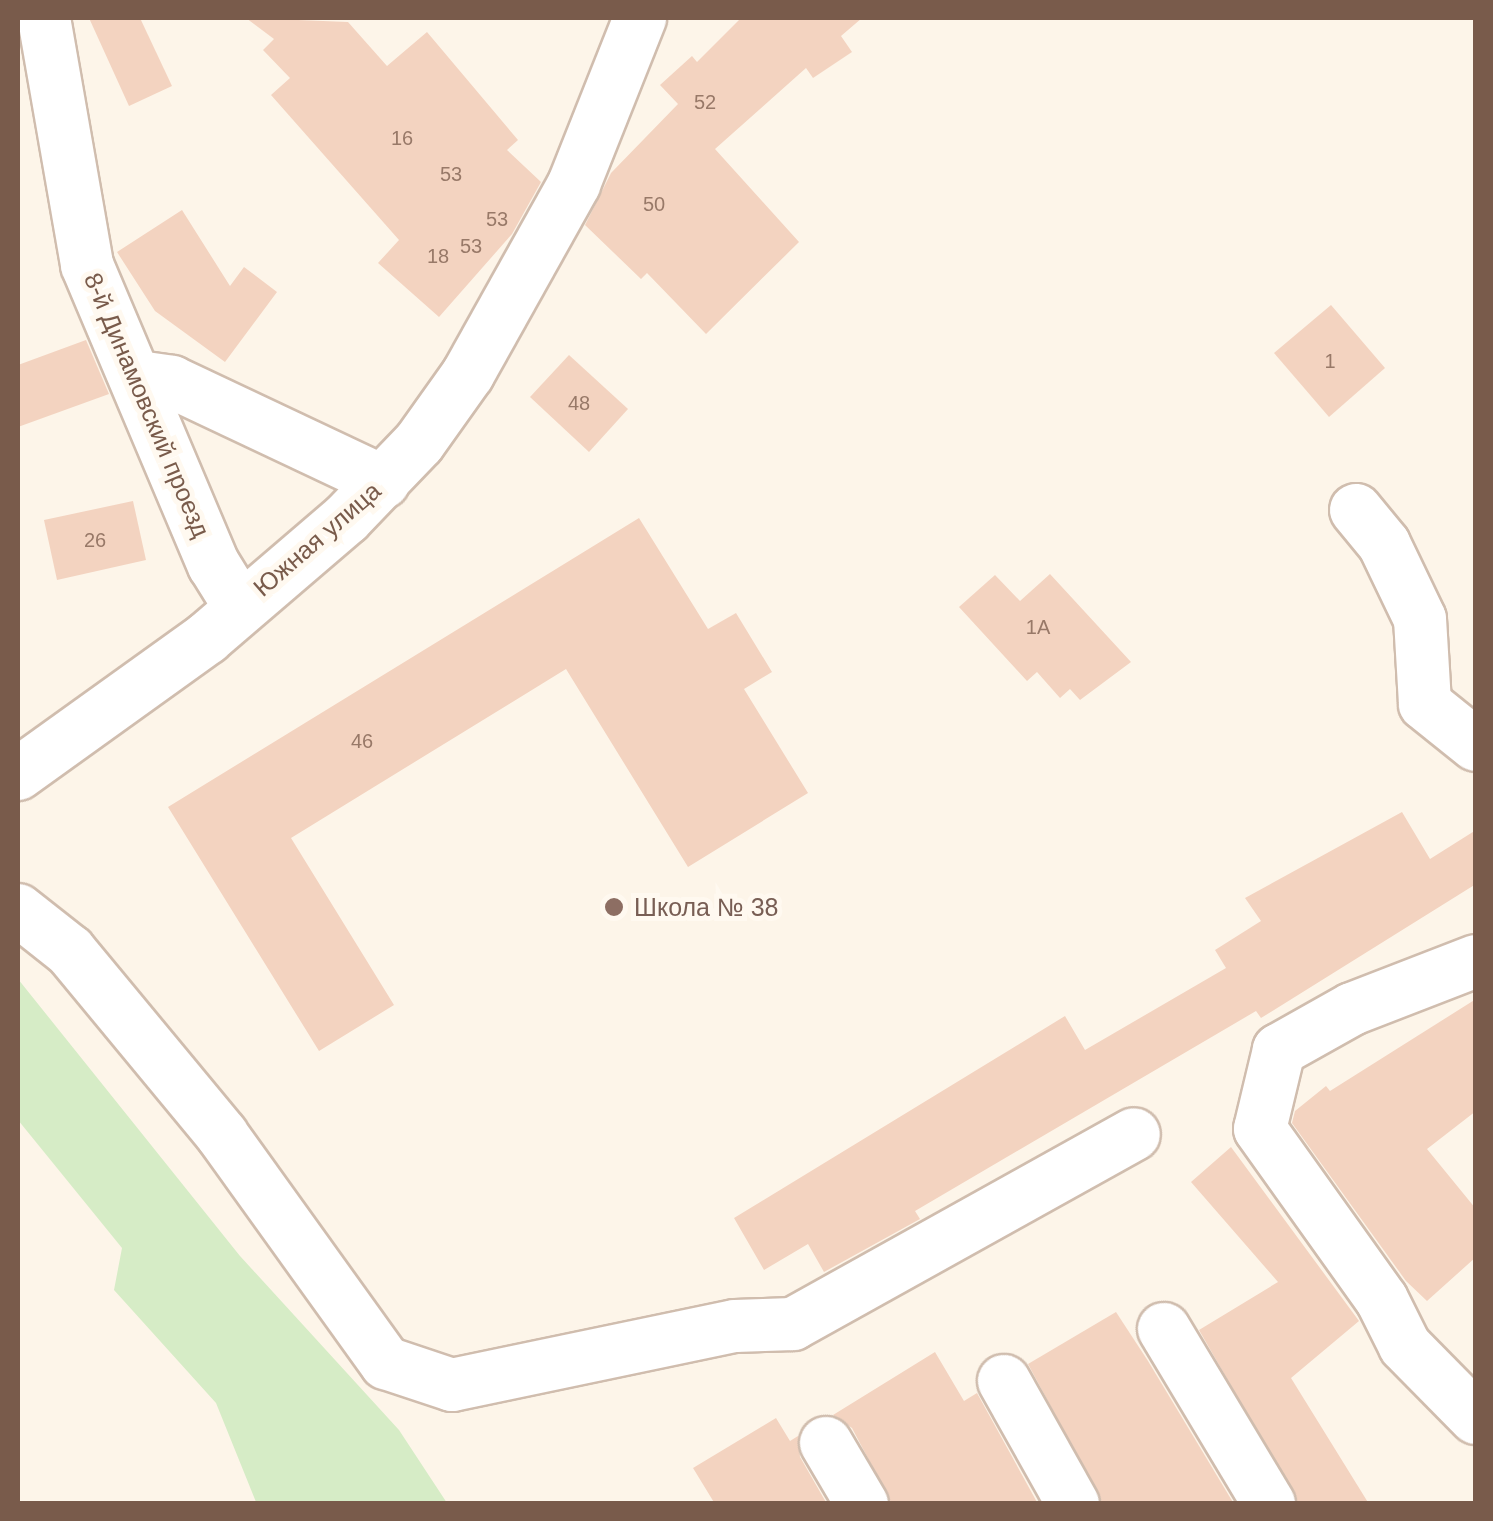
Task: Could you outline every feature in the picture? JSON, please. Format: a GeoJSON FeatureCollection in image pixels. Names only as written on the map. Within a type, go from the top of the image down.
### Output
{"type":"FeatureCollection","features":[{"type":"Feature","properties":{"kind":"street","name":"8-й Динамовский проезд"},"geometry":{"type":"LineString","coordinates":[[44,18],[87,266],[138,377],[214,565],[240,607]]}},
{"type":"Feature","properties":{"kind":"street","name":"Южная улица"},"geometry":{"type":"LineString","coordinates":[[18,774],[240,607],[384,482],[468,374],[574,184],[640,18]]}},
{"type":"Feature","properties":{"kind":"street"},"geometry":{"type":"LineString","coordinates":[[138,377],[172,382],[384,482]]}},
{"type":"Feature","properties":{"kind":"street"},"geometry":{"type":"LineString","coordinates":[[1356,510],[1384,544],[1420,618],[1425,704],[1476,745]]}},
{"type":"Feature","properties":{"kind":"street"},"geometry":{"type":"LineString","coordinates":[[18,910],[70,952],[222,1134],[386,1364],[452,1385],[735,1326],[793,1324],[1134,1134]]}},
{"type":"Feature","properties":{"kind":"street"},"geometry":{"type":"LineString","coordinates":[[1476,961],[1352,1009],[1279,1050],[1260,1129],[1382,1300],[1405,1346],[1476,1418]]}},
{"type":"Feature","properties":{"kind":"street"},"geometry":{"type":"LineString","coordinates":[[1164,1329],[1269,1504]]}},
{"type":"Feature","properties":{"kind":"street"},"geometry":{"type":"LineString","coordinates":[[1004,1381],[1073,1504]]}},
{"type":"Feature","properties":{"kind":"street"},"geometry":{"type":"LineString","coordinates":[[826,1443],[862,1504]]}},
{"type":"Feature","properties":{"kind":"green space"},"geometry":{"type":"Polygon","coordinates":[[[18,979],[240,1256],[399,1430],[447,1503],[256,1502],[216,1403],[114,1290],[122,1248],[18,1120],[18,979]]]}},
{"type":"Feature","properties":{"kind":"building"},"geometry":{"type":"Polygon","coordinates":[[[89,18],[140,18],[172,86],[129,106],[89,18]]]}},
{"type":"Feature","properties":{"kind":"building"},"geometry":{"type":"Polygon","coordinates":[[[246,18],[348,22],[387,66],[427,32],[518,140],[507,150],[541,182],[512,234],[439,317],[378,263],[399,240],[271,95],[290,78],[263,50],[274,39],[246,18]]]}},
{"type":"Feature","properties":{"kind":"building"},"geometry":{"type":"Polygon","coordinates":[[[741,18],[862,18],[841,36],[852,52],[813,78],[806,68],[715,149],[799,242],[706,334],[647,273],[641,279],[585,225],[611,173],[678,104],[660,85],[692,56],[697,62],[741,18]]]}},
{"type":"Feature","properties":{"kind":"building"},"geometry":{"type":"Polygon","coordinates":[[[182,210],[230,286],[244,267],[277,292],[225,362],[155,311],[117,252],[182,210]]]}},
{"type":"Feature","properties":{"kind":"building"},"geometry":{"type":"Polygon","coordinates":[[[1331,305],[1385,368],[1329,417],[1274,353],[1331,305]]]}},
{"type":"Feature","properties":{"kind":"building"},"geometry":{"type":"Polygon","coordinates":[[[86,340],[109,394],[18,427],[18,365],[86,340]]]}},
{"type":"Feature","properties":{"kind":"building"},"geometry":{"type":"Polygon","coordinates":[[[569,355],[628,409],[589,452],[530,397],[569,355]]]}},
{"type":"Feature","properties":{"kind":"building"},"geometry":{"type":"Polygon","coordinates":[[[133,501],[146,560],[57,580],[44,520],[133,501]]]}},
{"type":"Feature","properties":{"kind":"building"},"geometry":{"type":"Polygon","coordinates":[[[639,518],[708,629],[736,613],[772,672],[744,689],[808,793],[688,867],[566,669],[291,838],[394,1005],[319,1051],[168,807],[639,518]]]}},
{"type":"Feature","properties":{"kind":"building"},"geometry":{"type":"Polygon","coordinates":[[[1050,574],[1131,662],[1080,700],[1070,689],[1060,698],[1037,672],[1027,681],[959,607],[995,575],[1020,601],[1050,574]]]}},
{"type":"Feature","properties":{"kind":"building"},"geometry":{"type":"Polygon","coordinates":[[[1402,812],[1430,859],[1476,830],[1476,884],[1261,1018],[1256,1011],[915,1211],[920,1219],[824,1272],[808,1244],[764,1270],[734,1218],[1065,1016],[1085,1050],[1226,968],[1215,950],[1261,921],[1245,898],[1402,812]]]}},
{"type":"Feature","properties":{"kind":"building"},"geometry":{"type":"Polygon","coordinates":[[[1476,999],[1476,1111],[1427,1149],[1476,1209],[1476,1257],[1427,1301],[1406,1281],[1292,1123],[1295,1111],[1326,1086],[1330,1091],[1476,999]]]}},
{"type":"Feature","properties":{"kind":"building"},"geometry":{"type":"Polygon","coordinates":[[[1231,1147],[1359,1321],[1291,1378],[1369,1504],[1299,1504],[1199,1330],[1278,1282],[1191,1182],[1231,1147]]]}},
{"type":"Feature","properties":{"kind":"building"},"geometry":{"type":"Polygon","coordinates":[[[1116,1312],[1234,1504],[1103,1504],[1028,1364],[1116,1312]]]}},
{"type":"Feature","properties":{"kind":"building"},"geometry":{"type":"Polygon","coordinates":[[[935,1352],[964,1401],[977,1393],[1038,1504],[892,1504],[852,1428],[833,1415],[935,1352]]]}},
{"type":"Feature","properties":{"kind":"building"},"geometry":{"type":"Polygon","coordinates":[[[776,1418],[790,1441],[798,1436],[800,1457],[827,1504],[715,1504],[693,1468],[776,1418]]]}},
{"type":"Feature","properties":{"kind":"place","name":"Школа № 38"},"geometry":{"type":"Point","coordinates":[614,907]}}]}
